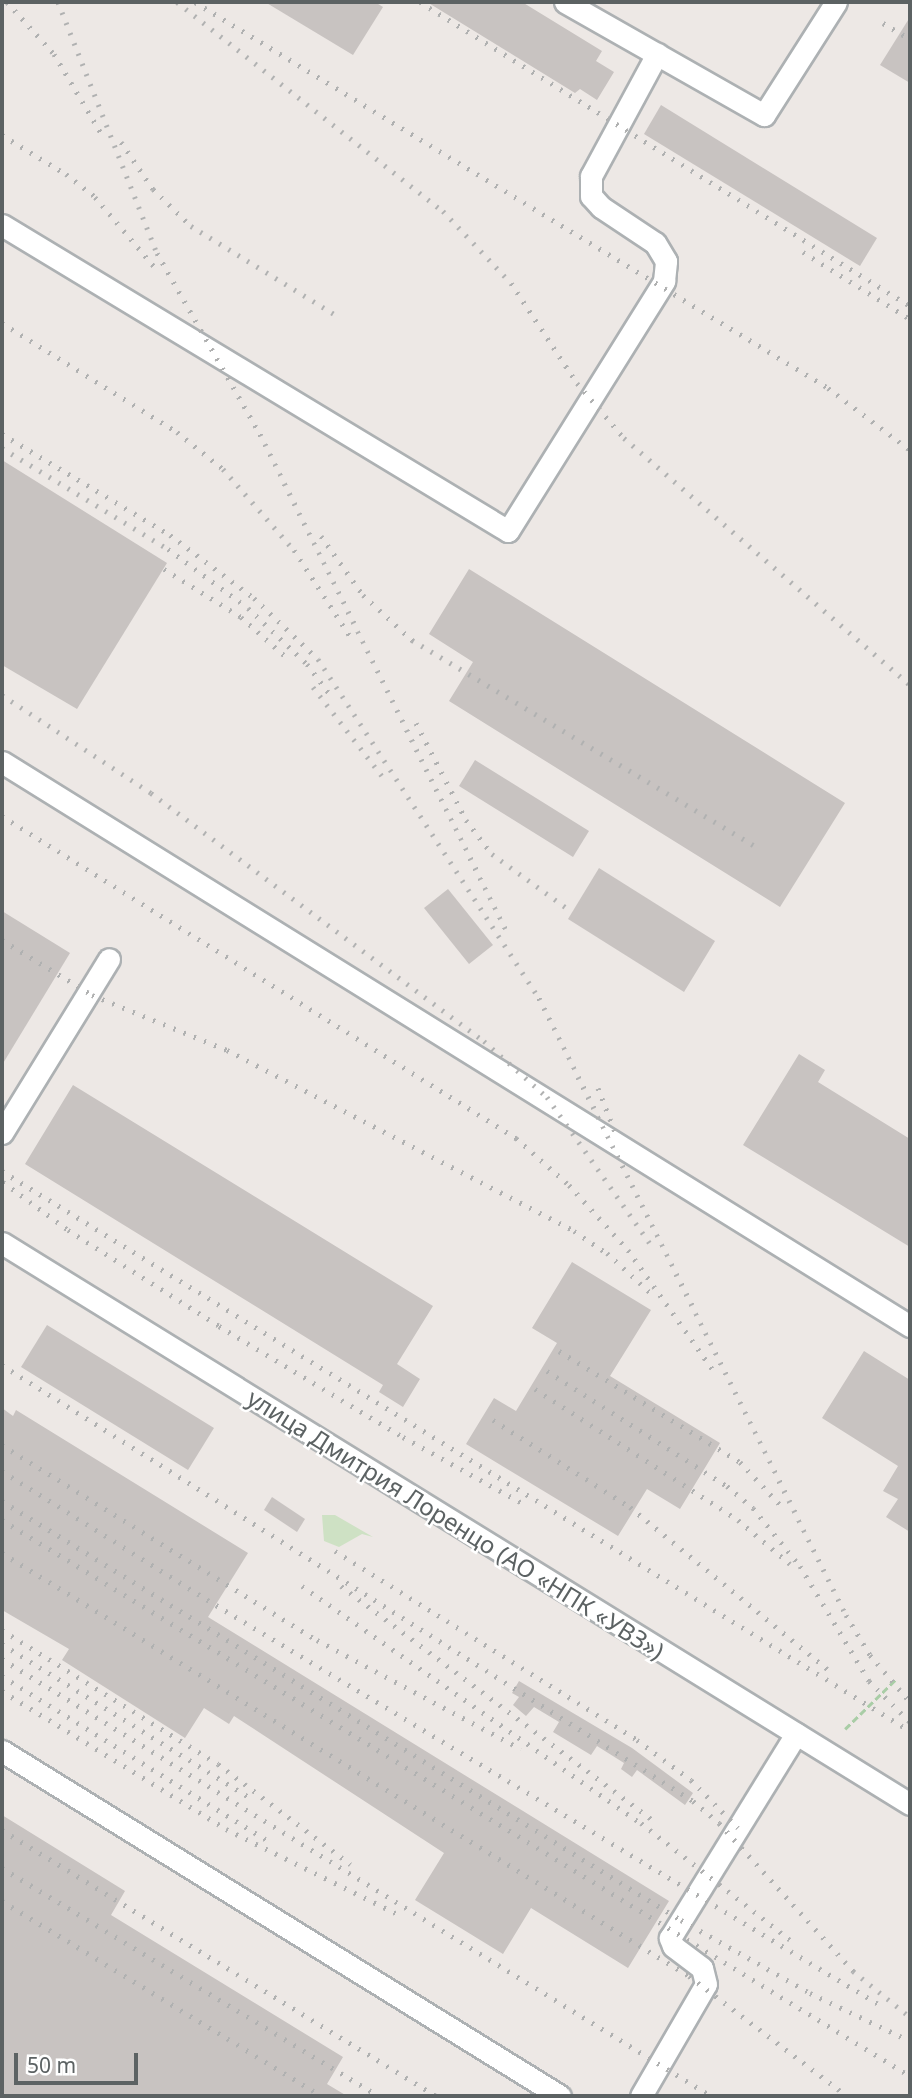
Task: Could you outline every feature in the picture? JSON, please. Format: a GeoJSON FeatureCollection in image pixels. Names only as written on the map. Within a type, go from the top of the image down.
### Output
{"type":"FeatureCollection","features":[{"type":"Feature","properties":{"kind":"lane"},"geometry":{"type":"LineString","coordinates":[[565,2],[764,115],[836,2]]}},
{"type":"Feature","properties":{"kind":"lane"},"geometry":{"type":"LineString","coordinates":[[2,225],[509,531],[664,281],[666,261],[655,243],[601,207],[592,196],[591,176],[657,54]]}},
{"type":"Feature","properties":{"kind":"lane"},"geometry":{"type":"LineString","coordinates":[[2,762],[910,1326]]}},
{"type":"Feature","properties":{"kind":"lane"},"geometry":{"type":"LineString","coordinates":[[2,1133],[109,959]]}},
{"type":"Feature","properties":{"kind":"lane","name":"улица Дмитрия Лоренцо (АО «НПК «УВЗ»)"},"geometry":{"type":"LineString","coordinates":[[2,1243],[910,1804]]}},
{"type":"Feature","properties":{"kind":"lane"},"geometry":{"type":"LineString","coordinates":[[641,2096],[706,1984],[702,1968],[673,1946],[670,1938],[796,1734]]}},
{"type":"Feature","properties":{"kind":"lane"},"geometry":{"type":"LineString","coordinates":[[2,1751],[560,2096]]}},
{"type":"Feature","properties":{"kind":"path"},"geometry":{"type":"LineString","coordinates":[[845,1730],[895,1680]]}},
{"type":"Feature","properties":{"kind":"green space"},"geometry":{"type":"Polygon","coordinates":[[[322,1515],[335,1515],[373,1537],[362,1534],[339,1547],[324,1541],[322,1515]]]}},
{"type":"Feature","properties":{"kind":"building"},"geometry":{"type":"Polygon","coordinates":[[[265,2],[375,2],[383,7],[353,55],[265,2]]]}},
{"type":"Feature","properties":{"kind":"building"},"geometry":{"type":"Polygon","coordinates":[[[427,2],[522,2],[602,51],[596,61],[614,72],[597,100],[580,89],[575,93],[427,2]]]}},
{"type":"Feature","properties":{"kind":"building"},"geometry":{"type":"Polygon","coordinates":[[[910,17],[910,83],[880,65],[910,17]]]}},
{"type":"Feature","properties":{"kind":"building"},"geometry":{"type":"Polygon","coordinates":[[[661,105],[877,238],[860,266],[644,134],[661,105]]]}},
{"type":"Feature","properties":{"kind":"building"},"geometry":{"type":"Polygon","coordinates":[[[2,460],[167,563],[77,709],[2,665],[2,460]]]}},
{"type":"Feature","properties":{"kind":"building"},"geometry":{"type":"Polygon","coordinates":[[[469,569],[845,803],[780,907],[449,701],[473,662],[429,634],[469,569]]]}},
{"type":"Feature","properties":{"kind":"building"},"geometry":{"type":"Polygon","coordinates":[[[475,760],[589,831],[573,857],[459,786],[475,760]]]}},
{"type":"Feature","properties":{"kind":"building"},"geometry":{"type":"Polygon","coordinates":[[[599,868],[715,941],[684,992],[568,919],[599,868]]]}},
{"type":"Feature","properties":{"kind":"building"},"geometry":{"type":"Polygon","coordinates":[[[448,889],[493,945],[469,964],[424,908],[448,889]]]}},
{"type":"Feature","properties":{"kind":"building"},"geometry":{"type":"Polygon","coordinates":[[[2,911],[70,953],[2,1065],[2,911]]]}},
{"type":"Feature","properties":{"kind":"building"},"geometry":{"type":"Polygon","coordinates":[[[799,1054],[825,1070],[818,1082],[910,1139],[910,1247],[743,1145],[799,1054]]]}},
{"type":"Feature","properties":{"kind":"building"},"geometry":{"type":"Polygon","coordinates":[[[73,1085],[433,1306],[397,1364],[420,1379],[403,1407],[379,1392],[383,1385],[25,1164],[73,1085]]]}},
{"type":"Feature","properties":{"kind":"building"},"geometry":{"type":"Polygon","coordinates":[[[572,1262],[651,1310],[610,1376],[720,1443],[680,1509],[647,1489],[618,1536],[466,1444],[494,1398],[516,1411],[557,1343],[532,1328],[572,1262]]]}},
{"type":"Feature","properties":{"kind":"building"},"geometry":{"type":"Polygon","coordinates":[[[47,1325],[214,1428],[188,1470],[21,1367],[47,1325]]]}},
{"type":"Feature","properties":{"kind":"building"},"geometry":{"type":"Polygon","coordinates":[[[864,1351],[910,1380],[910,1532],[886,1517],[898,1499],[883,1491],[898,1466],[822,1418],[864,1351]]]}},
{"type":"Feature","properties":{"kind":"building"},"geometry":{"type":"Polygon","coordinates":[[[2,1408],[13,1416],[16,1410],[248,1553],[208,1617],[669,1901],[628,1968],[531,1908],[503,1954],[415,1900],[444,1853],[234,1716],[229,1724],[204,1708],[185,1738],[62,1660],[69,1649],[2,1610],[2,1408]]]}},
{"type":"Feature","properties":{"kind":"building"},"geometry":{"type":"Polygon","coordinates":[[[272,1497],[305,1519],[297,1532],[264,1510],[272,1497]]]}},
{"type":"Feature","properties":{"kind":"building"},"geometry":{"type":"Polygon","coordinates":[[[519,1681],[632,1748],[693,1793],[685,1805],[637,1770],[632,1777],[621,1769],[624,1763],[597,1746],[591,1755],[553,1732],[559,1722],[534,1707],[526,1716],[513,1705],[519,1697],[512,1693],[519,1681]]]}},
{"type":"Feature","properties":{"kind":"building"},"geometry":{"type":"Polygon","coordinates":[[[2,1815],[125,1891],[111,1915],[343,2057],[327,2084],[347,2096],[2,2096],[2,1815]]]}},
{"type":"Feature","properties":{"kind":"railway"},"geometry":{"type":"LineString","coordinates":[[7,2],[54,54],[102,135]]}},
{"type":"Feature","properties":{"kind":"railway"},"geometry":{"type":"LineString","coordinates":[[58,2],[157,253],[260,434],[507,932]]}},
{"type":"Feature","properties":{"kind":"railway"},"geometry":{"type":"LineString","coordinates":[[177,2],[443,211],[511,283],[577,383],[624,438],[910,685]]}},
{"type":"Feature","properties":{"kind":"railway"},"geometry":{"type":"LineString","coordinates":[[195,2],[828,388],[910,450]]}},
{"type":"Feature","properties":{"kind":"railway"},"geometry":{"type":"LineString","coordinates":[[420,2],[910,306]]}},
{"type":"Feature","properties":{"kind":"railway"},"geometry":{"type":"LineString","coordinates":[[883,23],[910,39]]}},
{"type":"Feature","properties":{"kind":"railway"},"geometry":{"type":"LineString","coordinates":[[2,135],[66,174],[95,197],[158,271]]}},
{"type":"Feature","properties":{"kind":"railway"},"geometry":{"type":"LineString","coordinates":[[121,142],[153,189],[191,226],[339,317]]}},
{"type":"Feature","properties":{"kind":"railway"},"geometry":{"type":"LineString","coordinates":[[803,252],[910,319]]}},
{"type":"Feature","properties":{"kind":"railway"},"geometry":{"type":"LineString","coordinates":[[2,323],[177,432],[223,469],[294,550],[353,641]]}},
{"type":"Feature","properties":{"kind":"railway"},"geometry":{"type":"LineString","coordinates":[[2,434],[170,535],[254,598],[318,659],[539,998],[846,1615],[870,1655],[910,1702]]}},
{"type":"Feature","properties":{"kind":"railway"},"geometry":{"type":"LineString","coordinates":[[2,448],[168,549],[248,608],[307,664],[329,693]]}},
{"type":"Feature","properties":{"kind":"railway"},"geometry":{"type":"LineString","coordinates":[[321,536],[363,595],[412,640],[755,846]]}},
{"type":"Feature","properties":{"kind":"railway"},"geometry":{"type":"LineString","coordinates":[[164,569],[241,617],[285,656]]}},
{"type":"Feature","properties":{"kind":"railway"},"geometry":{"type":"LineString","coordinates":[[313,687],[386,781]]}},
{"type":"Feature","properties":{"kind":"railway"},"geometry":{"type":"LineString","coordinates":[[2,695],[151,793],[484,1041],[547,1097],[654,1249]]}},
{"type":"Feature","properties":{"kind":"railway"},"geometry":{"type":"LineString","coordinates":[[416,723],[466,820],[492,854],[572,912]]}},
{"type":"Feature","properties":{"kind":"railway"},"geometry":{"type":"LineString","coordinates":[[2,816],[516,1138],[569,1185],[628,1250],[715,1373]]}},
{"type":"Feature","properties":{"kind":"railway"},"geometry":{"type":"LineString","coordinates":[[2,940],[92,995],[227,1050],[574,1231],[607,1253],[654,1296]]}},
{"type":"Feature","properties":{"kind":"railway"},"geometry":{"type":"LineString","coordinates":[[598,1088],[617,1137]]}},
{"type":"Feature","properties":{"kind":"railway"},"geometry":{"type":"LineString","coordinates":[[2,1171],[910,1731]]}},
{"type":"Feature","properties":{"kind":"railway"},"geometry":{"type":"LineString","coordinates":[[3,1182],[68,1230],[219,1326],[403,1437],[524,1504]]}},
{"type":"Feature","properties":{"kind":"railway"},"geometry":{"type":"LineString","coordinates":[[559,1351],[740,1462],[784,1509]]}},
{"type":"Feature","properties":{"kind":"railway"},"geometry":{"type":"LineString","coordinates":[[2,1365],[693,1801],[719,1823],[853,1971],[910,2017]]}},
{"type":"Feature","properties":{"kind":"railway"},"geometry":{"type":"LineString","coordinates":[[547,1371],[727,1486],[753,1508],[800,1566],[869,1681],[910,1722]]}},
{"type":"Feature","properties":{"kind":"railway"},"geometry":{"type":"LineString","coordinates":[[535,1389],[738,1520],[790,1564]]}},
{"type":"Feature","properties":{"kind":"railway"},"geometry":{"type":"LineString","coordinates":[[493,1420],[630,1507],[833,1674]]}},
{"type":"Feature","properties":{"kind":"railway"},"geometry":{"type":"LineString","coordinates":[[2,1445],[317,1640],[521,1749]]}},
{"type":"Feature","properties":{"kind":"railway"},"geometry":{"type":"LineString","coordinates":[[2,1471],[216,1605],[880,2005]]}},
{"type":"Feature","properties":{"kind":"railway"},"geometry":{"type":"LineString","coordinates":[[2,1501],[681,1920],[810,1993],[910,2041]]}},
{"type":"Feature","properties":{"kind":"railway"},"geometry":{"type":"LineString","coordinates":[[2,1520],[910,2076]]}},
{"type":"Feature","properties":{"kind":"railway"},"geometry":{"type":"LineString","coordinates":[[335,1551],[637,1740],[691,1780],[738,1828]]}},
{"type":"Feature","properties":{"kind":"railway"},"geometry":{"type":"LineString","coordinates":[[2,1553],[689,1976],[847,2096]]}},
{"type":"Feature","properties":{"kind":"railway"},"geometry":{"type":"LineString","coordinates":[[302,1586],[641,1823],[790,1940]]}},
{"type":"Feature","properties":{"kind":"railway"},"geometry":{"type":"LineString","coordinates":[[341,1586],[651,1819]]}},
{"type":"Feature","properties":{"kind":"railway"},"geometry":{"type":"LineString","coordinates":[[2,1630],[218,1764],[350,1864]]}},
{"type":"Feature","properties":{"kind":"railway"},"geometry":{"type":"LineString","coordinates":[[2,1644],[249,1797]]}},
{"type":"Feature","properties":{"kind":"railway"},"geometry":{"type":"LineString","coordinates":[[2,1659],[711,2096]]}},
{"type":"Feature","properties":{"kind":"railway"},"geometry":{"type":"LineString","coordinates":[[2,1676],[268,1841]]}},
{"type":"Feature","properties":{"kind":"railway"},"geometry":{"type":"LineString","coordinates":[[2,1691],[226,1829],[399,1915]]}},
{"type":"Feature","properties":{"kind":"railway"},"geometry":{"type":"LineString","coordinates":[[2,1830],[436,2096]]}},
{"type":"Feature","properties":{"kind":"railway"},"geometry":{"type":"LineString","coordinates":[[2,1868],[379,2096]]}},
{"type":"Feature","properties":{"kind":"railway"},"geometry":{"type":"LineString","coordinates":[[2,1901],[322,2096]]}}]}
